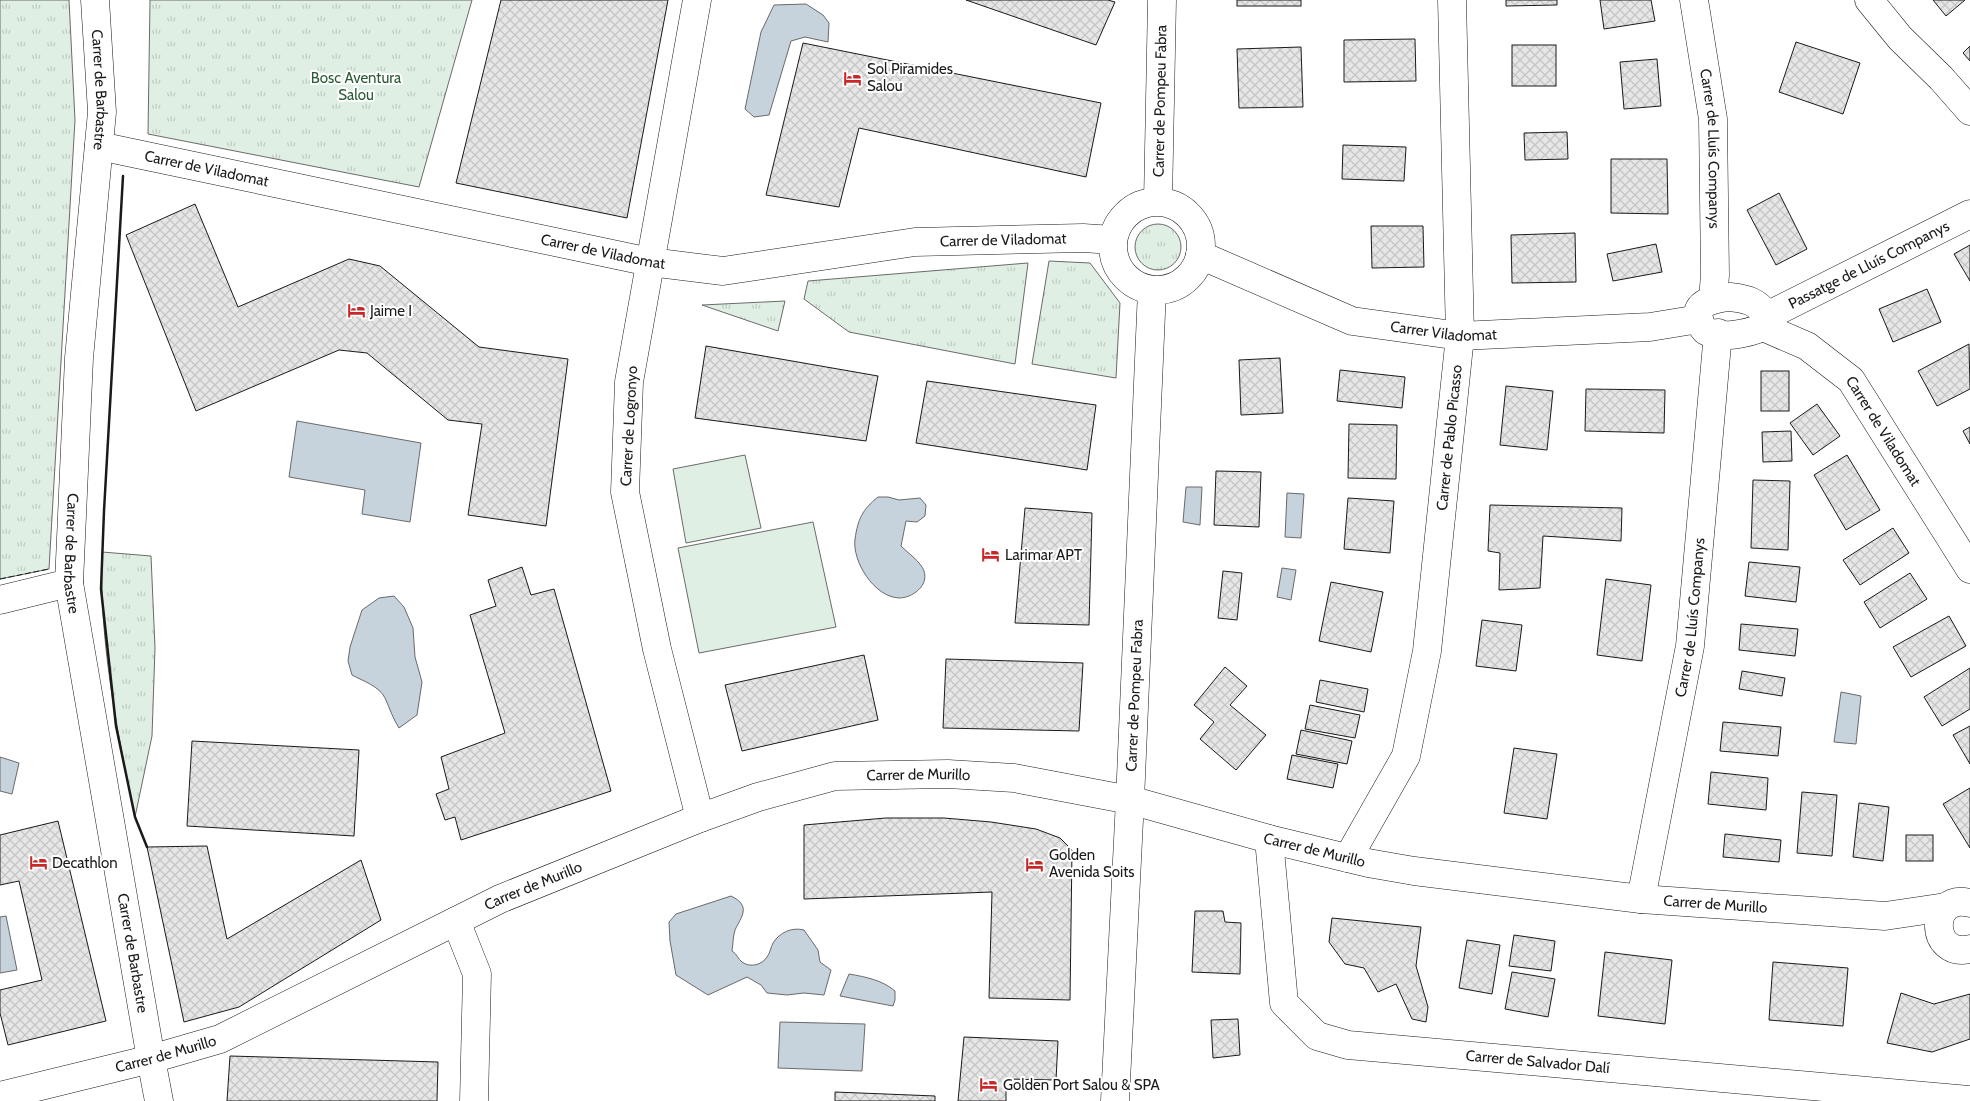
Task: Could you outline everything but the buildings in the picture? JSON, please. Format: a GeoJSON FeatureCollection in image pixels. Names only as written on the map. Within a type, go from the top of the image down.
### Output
{"type":"FeatureCollection","features":[{"type":"Feature","properties":{"kind":"street","name":"Carrer de Barbastre"},"geometry":{"type":"LineString","coordinates":[[96,0],[102,112],[80,358],[69,583],[151,1059],[160,1101]]}},
{"type":"Feature","properties":{"kind":"street","name":"Carrer de Logronyo"},"geometry":{"type":"LineString","coordinates":[[697,0],[629,382],[625,492],[657,649],[700,818]]}},
{"type":"Feature","properties":{"kind":"street","name":"Carrer de Pompeu Fabra"},"geometry":{"type":"LineString","coordinates":[[1158,201],[1162,0]]}},
{"type":"Feature","properties":{"kind":"street","name":"Carrer de Pablo Picasso"},"geometry":{"type":"LineString","coordinates":[[1348,858],[1406,756],[1428,651],[1460,336],[1452,0]]}},
{"type":"Feature","properties":{"kind":"street","name":"Carrer de Lluís Companys"},"geometry":{"type":"LineString","coordinates":[[1641,899],[1690,646],[1714,276],[1712,119],[1694,0]]}},
{"type":"Feature","properties":{"kind":"street"},"geometry":{"type":"LineString","coordinates":[[1869,0],[1900,38],[1941,78],[1970,111]]}},
{"type":"Feature","properties":{"kind":"street","name":"Carrer de Viladomat"},"geometry":{"type":"LineString","coordinates":[[99,146],[650,262],[723,271],[915,242],[1082,238],[1113,240]]}},
{"type":"Feature","properties":{"kind":"street"},"geometry":{"type":"LineString","coordinates":[[1158,201],[1182,209],[1192,218],[1201,242],[1200,255],[1194,270],[1183,282],[1163,290],[1152,290],[1138,286],[1127,278],[1118,267],[1113,254],[1113,240],[1116,227],[1133,208],[1145,203],[1158,201]]}},
{"type":"Feature","properties":{"kind":"street","name":"Passatge de Lluís Companys"},"geometry":{"type":"LineString","coordinates":[[1710,317],[1748,333],[1765,321],[1970,214]]}},
{"type":"Feature","properties":{"kind":"street","name":"Carrer Viladomat"},"geometry":{"type":"LineString","coordinates":[[1200,255],[1352,321],[1460,336],[1650,327],[1710,317]]}},
{"type":"Feature","properties":{"kind":"street","name":"Carrer de Pompeu Fabra"},"geometry":{"type":"LineString","coordinates":[[1116,1101],[1152,290]]}},
{"type":"Feature","properties":{"kind":"street","name":"Carrer de Viladomat"},"geometry":{"type":"LineString","coordinates":[[1710,317],[1730,297],[1747,299],[1760,306],[1765,321],[1807,346],[1851,380],[1970,569]]}},
{"type":"Feature","properties":{"kind":"street"},"geometry":{"type":"LineString","coordinates":[[0,600],[69,583]]}},
{"type":"Feature","properties":{"kind":"street","name":"Carrer de Murillo"},"geometry":{"type":"LineString","coordinates":[[0,1096],[151,1059],[220,1038],[500,899],[700,818],[758,797],[835,776],[948,774],[1014,778],[1130,800],[1269,839],[1348,858],[1414,871],[1641,899],[1885,916],[1958,905]]}},
{"type":"Feature","properties":{"kind":"street","name":"Carrer de Salvador Dalí"},"geometry":{"type":"LineString","coordinates":[[1269,839],[1284,1003],[1317,1036],[1348,1045],[1970,1100]]}},
{"type":"Feature","properties":{"kind":"street"},"geometry":{"type":"LineString","coordinates":[[1958,905],[1939,920],[1939,934],[1949,946],[1956,949],[1970,948]]}},
{"type":"Feature","properties":{"kind":"street","name":"Carrer de Murillo"},"geometry":{"type":"LineString","coordinates":[[1885,916],[1921,932],[1939,934]]}},
{"type":"Feature","properties":{"kind":"street"},"geometry":{"type":"LineString","coordinates":[[456,921],[477,974],[474,1101]]}},
{"type":"Feature","properties":{"kind":"green space"},"geometry":{"type":"Polygon","coordinates":[[[0,0],[69,0],[75,120],[49,569],[0,579],[0,0]]]}},
{"type":"Feature","properties":{"kind":"green space","name":"Bosc Aventura Salou"},"geometry":{"type":"Polygon","coordinates":[[[150,0],[472,0],[419,187],[148,134],[150,0]]]}},
{"type":"Feature","properties":{"kind":"green space"},"geometry":{"type":"Polygon","coordinates":[[[1163,224],[1175,230],[1180,238],[1180,256],[1175,264],[1167,269],[1153,270],[1141,264],[1136,256],[1135,242],[1141,230],[1149,225],[1163,224]]]}},
{"type":"Feature","properties":{"kind":"green space"},"geometry":{"type":"Polygon","coordinates":[[[1049,261],[1090,263],[1120,303],[1116,378],[1032,364],[1049,261]]]}},
{"type":"Feature","properties":{"kind":"green space"},"geometry":{"type":"Polygon","coordinates":[[[1028,263],[1015,364],[849,332],[804,299],[808,281],[1028,263]]]}},
{"type":"Feature","properties":{"kind":"green space"},"geometry":{"type":"Polygon","coordinates":[[[785,301],[778,331],[702,305],[785,301]]]}},
{"type":"Feature","properties":{"kind":"green space"},"geometry":{"type":"Polygon","coordinates":[[[745,455],[761,528],[686,543],[673,469],[745,455]]]}},
{"type":"Feature","properties":{"kind":"green space"},"geometry":{"type":"Polygon","coordinates":[[[813,522],[836,627],[699,653],[678,548],[813,522]]]}},
{"type":"Feature","properties":{"kind":"green space"},"geometry":{"type":"Polygon","coordinates":[[[102,552],[151,556],[155,648],[152,736],[135,817],[116,719],[106,652],[103,619],[102,552]]]}},
{"type":"Feature","properties":{"kind":"shaded area"},"geometry":{"type":"Polygon","coordinates":[[[806,4],[823,15],[829,23],[828,42],[805,37],[791,41],[769,115],[754,117],[745,109],[761,32],[774,5],[806,4]]]}},
{"type":"Feature","properties":{"kind":"shaded area"},"geometry":{"type":"Polygon","coordinates":[[[297,421],[421,443],[410,522],[362,514],[365,490],[289,477],[297,421]]]}},
{"type":"Feature","properties":{"kind":"shaded area"},"geometry":{"type":"Polygon","coordinates":[[[1186,487],[1202,487],[1200,525],[1183,522],[1186,487]]]}},
{"type":"Feature","properties":{"kind":"shaded area"},"geometry":{"type":"Polygon","coordinates":[[[1287,493],[1304,494],[1301,538],[1285,537],[1287,493]]]}},
{"type":"Feature","properties":{"kind":"shaded area"},"geometry":{"type":"Polygon","coordinates":[[[878,497],[899,500],[920,498],[926,505],[925,516],[917,522],[906,521],[901,546],[917,561],[925,576],[922,586],[909,596],[899,598],[890,596],[873,585],[866,576],[857,557],[855,539],[859,520],[868,506],[878,497]]]}},
{"type":"Feature","properties":{"kind":"shaded area"},"geometry":{"type":"Polygon","coordinates":[[[1282,568],[1296,570],[1291,600],[1277,597],[1282,568]]]}},
{"type":"Feature","properties":{"kind":"shaded area"},"geometry":{"type":"Polygon","coordinates":[[[394,596],[404,607],[413,628],[415,657],[422,682],[417,715],[399,728],[385,698],[379,690],[352,675],[348,661],[350,647],[362,610],[379,598],[394,596]]]}},
{"type":"Feature","properties":{"kind":"shaded area"},"geometry":{"type":"Polygon","coordinates":[[[1841,692],[1861,696],[1856,744],[1834,742],[1841,692]]]}},
{"type":"Feature","properties":{"kind":"shaded area"},"geometry":{"type":"Polygon","coordinates":[[[0,757],[19,763],[12,794],[0,791],[0,757]]]}},
{"type":"Feature","properties":{"kind":"shaded area"},"geometry":{"type":"Polygon","coordinates":[[[731,896],[743,908],[742,916],[734,932],[732,951],[741,961],[749,965],[759,964],[765,960],[773,943],[779,936],[791,930],[804,930],[818,950],[820,962],[831,970],[824,995],[767,993],[761,985],[747,977],[708,995],[676,975],[669,922],[676,914],[731,896]]]}},
{"type":"Feature","properties":{"kind":"shaded area"},"geometry":{"type":"Polygon","coordinates":[[[6,916],[17,970],[0,973],[0,917],[6,916]]]}},
{"type":"Feature","properties":{"kind":"shaded area"},"geometry":{"type":"Polygon","coordinates":[[[849,974],[862,976],[890,987],[895,991],[893,1006],[840,996],[849,974]]]}},
{"type":"Feature","properties":{"kind":"shaded area"},"geometry":{"type":"Polygon","coordinates":[[[780,1022],[865,1024],[862,1071],[778,1068],[780,1022]]]}},
{"type":"Feature","properties":{"kind":"fence"},"geometry":{"type":"LineString","coordinates":[[0,579],[49,569]]}},
{"type":"Feature","properties":{"kind":"wall"},"geometry":{"type":"LineString","coordinates":[[123,176],[101,589],[116,726],[135,817],[147,847]]}},
{"type":"Feature","properties":{"kind":"place","name":"Sol Piramides Salou"},"geometry":{"type":"Point","coordinates":[853,78]}},
{"type":"Feature","properties":{"kind":"place","name":"Jaime I"},"geometry":{"type":"Point","coordinates":[356,311]}},
{"type":"Feature","properties":{"kind":"place","name":"Larimar APT"},"geometry":{"type":"Point","coordinates":[991,555]}},
{"type":"Feature","properties":{"kind":"place","name":"Decathlon"},"geometry":{"type":"Point","coordinates":[38,863]}},
{"type":"Feature","properties":{"kind":"place","name":"Golden Avenida Soits"},"geometry":{"type":"Point","coordinates":[1035,864]}},
{"type":"Feature","properties":{"kind":"place","name":"Golden Port Salou & SPA"},"geometry":{"type":"Point","coordinates":[989,1085]}}]}
